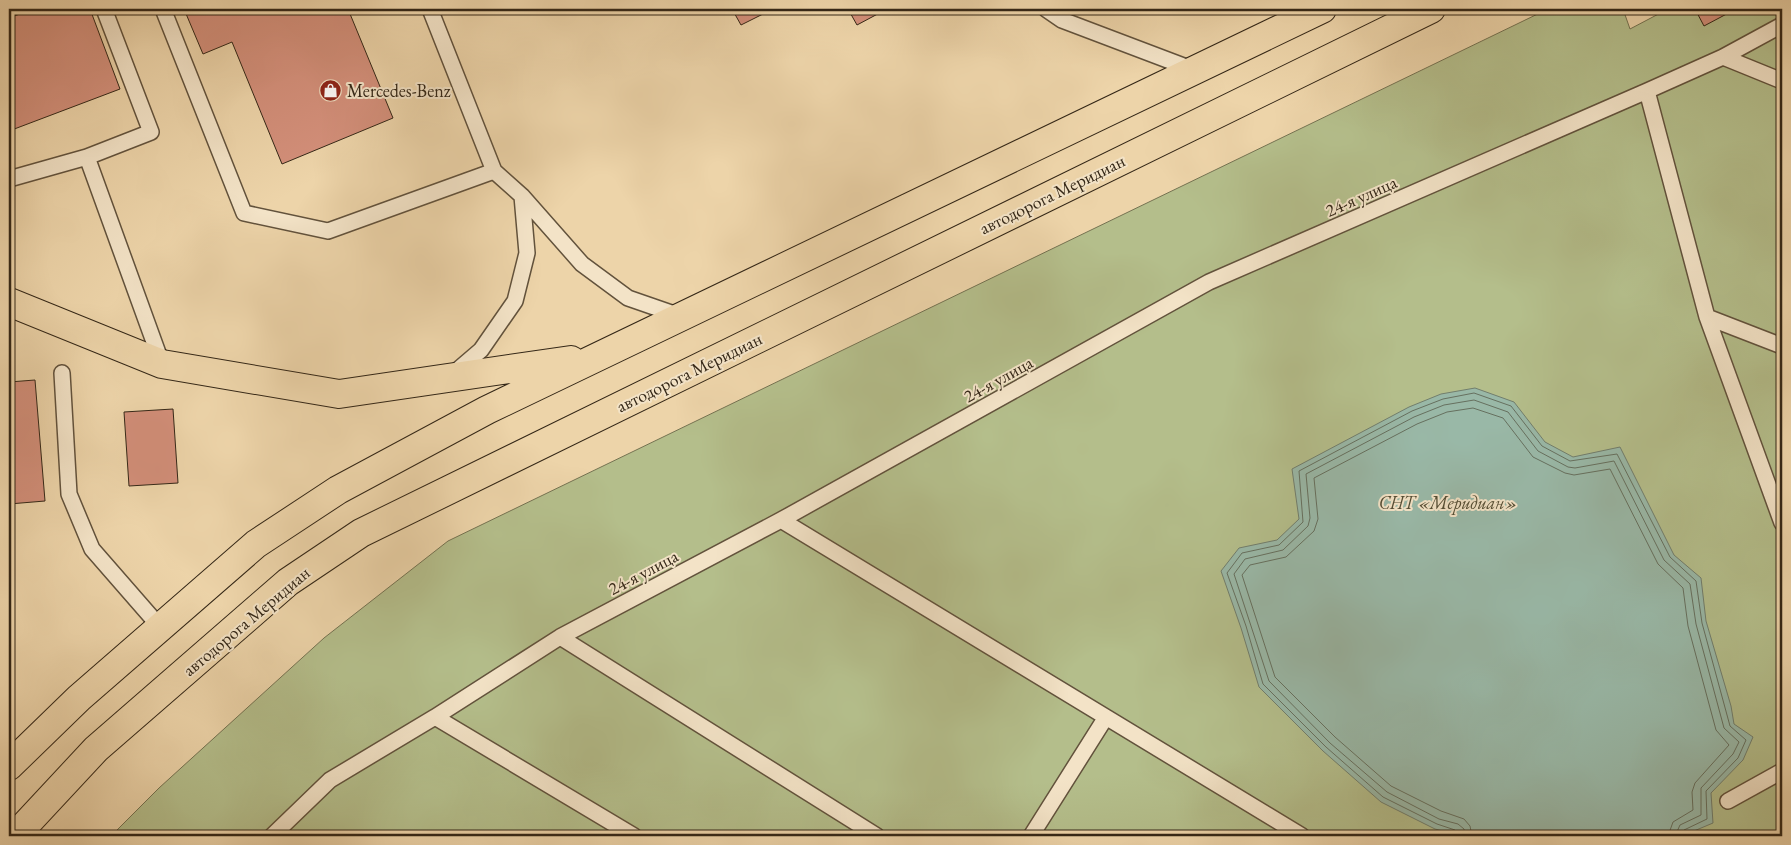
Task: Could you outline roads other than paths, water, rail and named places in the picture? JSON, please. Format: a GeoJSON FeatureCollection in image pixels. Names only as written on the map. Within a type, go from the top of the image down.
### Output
{"type":"FeatureCollection","features":[{"type":"Feature","properties":{"kind":"main road"},"geometry":{"type":"LineString","coordinates":[[9,766],[79,698],[256,544],[338,490],[487,410],[599,355],[1322,9]]}},
{"type":"Feature","properties":{"kind":"main road","name":"автодорога Меридиан"},"geometry":{"type":"LineString","coordinates":[[15,836],[104,742],[288,582],[361,533],[1431,9]]}},
{"type":"Feature","properties":{"kind":"main road"},"geometry":{"type":"LineString","coordinates":[[9,302],[162,364],[339,394],[599,355]]}},
{"type":"Feature","properties":{"kind":"lane"},"geometry":{"type":"LineString","coordinates":[[9,179],[87,157],[151,132],[104,9]]}},
{"type":"Feature","properties":{"kind":"lane"},"geometry":{"type":"LineString","coordinates":[[163,9],[244,213],[328,231],[494,171]]}},
{"type":"Feature","properties":{"kind":"lane"},"geometry":{"type":"LineString","coordinates":[[430,9],[494,171],[522,196],[582,264],[628,298],[680,316]]}},
{"type":"Feature","properties":{"kind":"lane"},"geometry":{"type":"LineString","coordinates":[[1046,9],[1062,20],[1194,70]]}},
{"type":"Feature","properties":{"kind":"lane","name":"24-я улица"},"geometry":{"type":"LineString","coordinates":[[272,836],[330,780],[435,717],[560,637],[781,520],[1209,282],[1647,92],[1723,57],[1782,25]]}},
{"type":"Feature","properties":{"kind":"lane"},"geometry":{"type":"LineString","coordinates":[[1723,57],[1782,81]]}},
{"type":"Feature","properties":{"kind":"lane"},"geometry":{"type":"LineString","coordinates":[[1647,92],[1707,316],[1782,523]]}},
{"type":"Feature","properties":{"kind":"lane"},"geometry":{"type":"LineString","coordinates":[[87,157],[162,364]]}},
{"type":"Feature","properties":{"kind":"lane"},"geometry":{"type":"LineString","coordinates":[[447,379],[481,350],[515,301],[527,253],[522,196]]}},
{"type":"Feature","properties":{"kind":"lane"},"geometry":{"type":"LineString","coordinates":[[1707,316],[1782,346]]}},
{"type":"Feature","properties":{"kind":"lane"},"geometry":{"type":"LineString","coordinates":[[62,373],[69,494],[92,549],[160,627]]}},
{"type":"Feature","properties":{"kind":"lane"},"geometry":{"type":"LineString","coordinates":[[781,520],[1302,836]]}},
{"type":"Feature","properties":{"kind":"lane"},"geometry":{"type":"LineString","coordinates":[[560,637],[877,836]]}},
{"type":"Feature","properties":{"kind":"lane"},"geometry":{"type":"LineString","coordinates":[[1031,836],[1106,716]]}},
{"type":"Feature","properties":{"kind":"lane"},"geometry":{"type":"LineString","coordinates":[[435,717],[634,836]]}},
{"type":"Feature","properties":{"kind":"lane"},"geometry":{"type":"LineString","coordinates":[[1728,801],[1782,771]]}},
{"type":"Feature","properties":{"kind":"water"},"geometry":{"type":"Polygon","coordinates":[[[1475,388],[1514,402],[1545,442],[1573,457],[1620,447],[1674,555],[1701,578],[1706,621],[1731,706],[1734,724],[1753,737],[1743,760],[1711,793],[1713,823],[1682,836],[1462,836],[1435,829],[1381,802],[1323,751],[1259,687],[1221,571],[1239,548],[1277,540],[1299,519],[1292,469],[1409,407],[1441,394],[1475,388]]]}},
{"type":"Feature","properties":{"kind":"place","name":"Mercedes-Benz"},"geometry":{"type":"Point","coordinates":[331,90]}},
{"type":"Feature","properties":{"kind":"park label","name":"СНТ «Меридиан»"},"geometry":{"type":"Point","coordinates":[1448,502]}}]}
